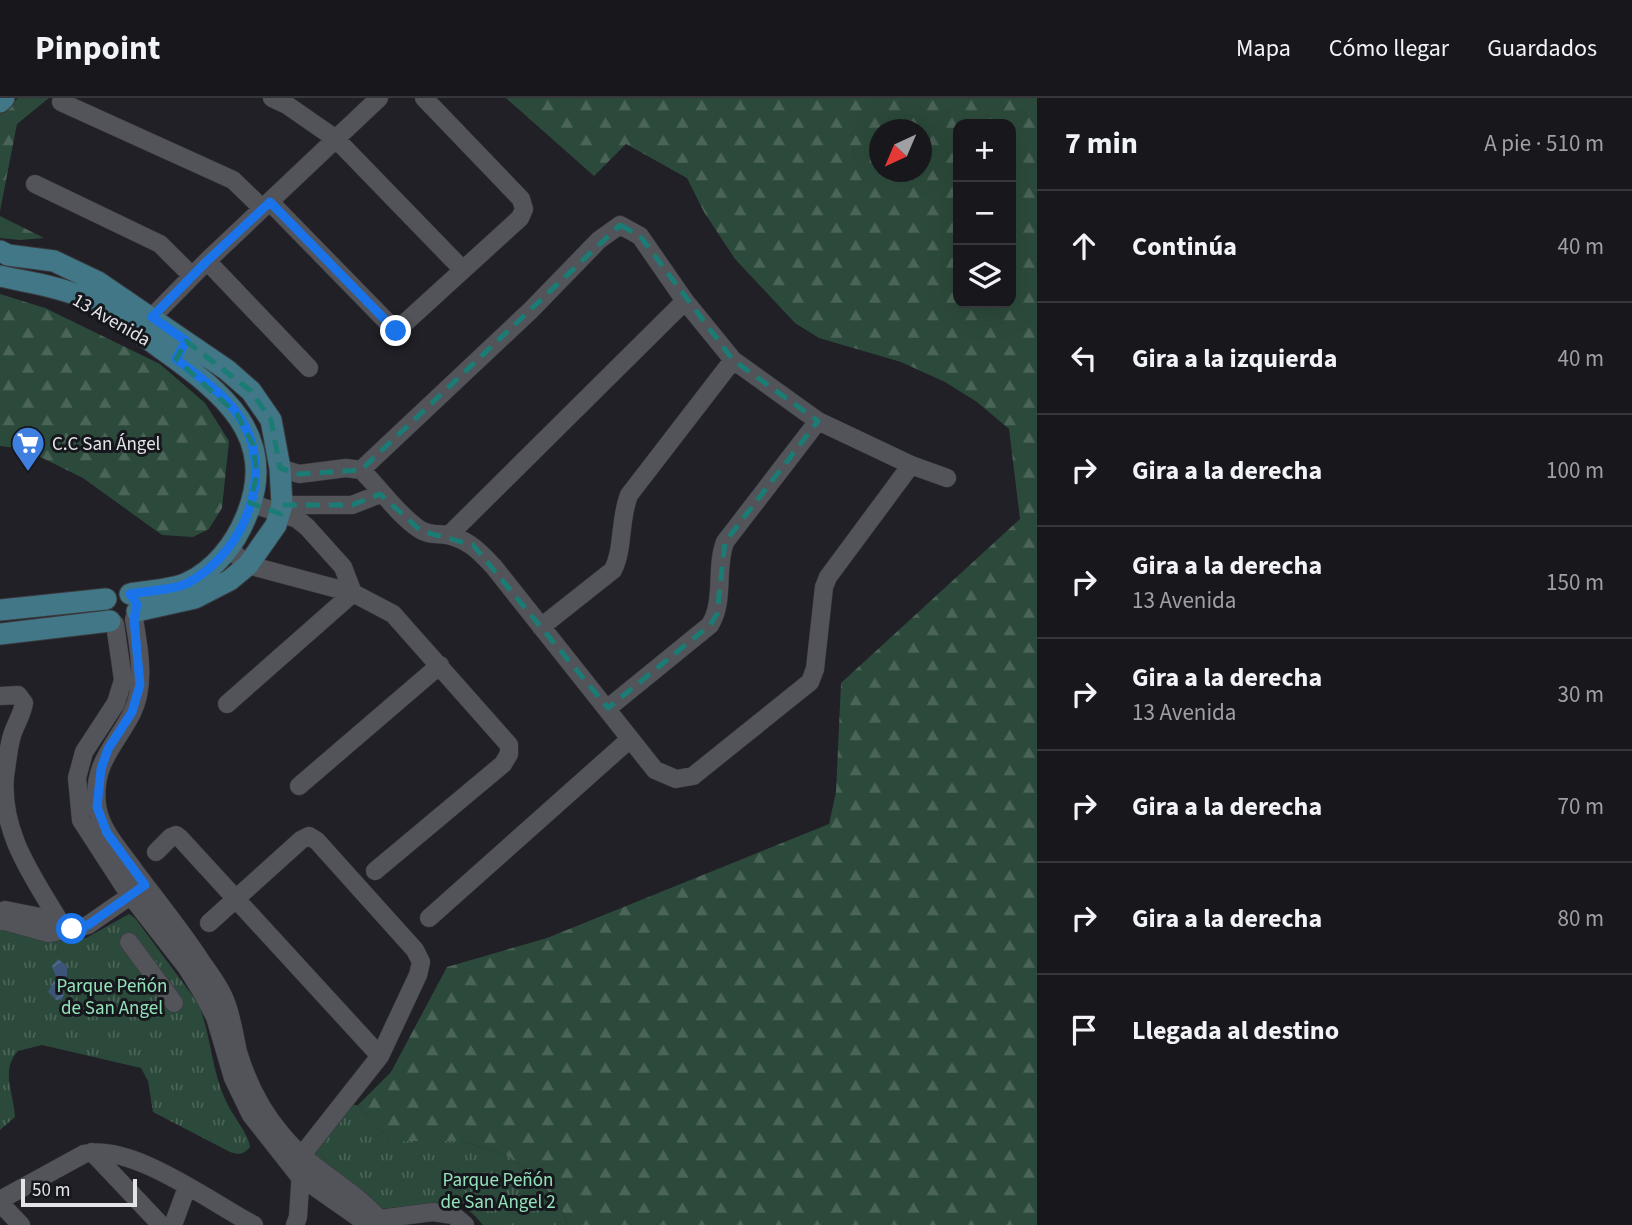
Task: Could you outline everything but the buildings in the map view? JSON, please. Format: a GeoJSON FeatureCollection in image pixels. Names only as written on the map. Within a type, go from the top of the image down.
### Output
{"type":"FeatureCollection","features":[{"type":"Feature","properties":{"kind":"street"},"geometry":{"type":"LineString","coordinates":[[0,102],[4,98]]}},
{"type":"Feature","properties":{"kind":"street"},"geometry":{"type":"LineString","coordinates":[[272,98],[287,105],[336,139],[462,269]]}},
{"type":"Feature","properties":{"kind":"street"},"geometry":{"type":"LineString","coordinates":[[146,325],[207,261],[379,98]]}},
{"type":"Feature","properties":{"kind":"street"},"geometry":{"type":"LineString","coordinates":[[61,102],[233,180],[266,205],[396,331],[520,218],[524,209],[521,199],[425,98]]}},
{"type":"Feature","properties":{"kind":"street"},"geometry":{"type":"LineString","coordinates":[[35,184],[160,244],[192,276]]}},
{"type":"Feature","properties":{"kind":"street"},"geometry":{"type":"LineString","coordinates":[[361,470],[531,310],[599,240],[620,225],[640,236],[685,300],[733,360],[818,421],[911,465],[947,478]]}},
{"type":"Feature","properties":{"kind":"street","name":"13 Avenida"},"geometry":{"type":"LineString","coordinates":[[0,251],[8,255],[54,261],[98,282],[146,325],[181,350],[227,370],[251,391],[271,420],[280,468],[282,510],[276,526],[248,565],[230,580],[195,598],[125,614],[0,634]]}},
{"type":"Feature","properties":{"kind":"street"},"geometry":{"type":"LineString","coordinates":[[207,261],[309,368]]}},
{"type":"Feature","properties":{"kind":"street","name":"13 Avenida"},"geometry":{"type":"LineString","coordinates":[[0,276],[82,297],[146,325]]}},
{"type":"Feature","properties":{"kind":"street"},"geometry":{"type":"LineString","coordinates":[[449,535],[685,300]]}},
{"type":"Feature","properties":{"kind":"street","name":"13 Avenida"},"geometry":{"type":"LineString","coordinates":[[125,614],[186,584],[229,549],[240,531],[257,474],[253,444],[237,414],[181,350]]}},
{"type":"Feature","properties":{"kind":"street"},"geometry":{"type":"LineString","coordinates":[[541,626],[613,570],[618,560],[622,513],[629,495],[733,360]]}},
{"type":"Feature","properties":{"kind":"street"},"geometry":{"type":"LineString","coordinates":[[608,708],[710,625],[717,614],[720,556],[725,541],[818,421]]}},
{"type":"Feature","properties":{"kind":"street"},"geometry":{"type":"LineString","coordinates":[[280,468],[299,474],[352,468],[361,470],[380,494],[421,531],[449,535],[473,545],[494,567],[655,770],[676,779],[693,776],[810,682],[815,669],[824,587],[828,578],[911,465]]}},
{"type":"Feature","properties":{"kind":"street"},"geometry":{"type":"LineString","coordinates":[[250,503],[282,510],[352,505],[380,494]]}},
{"type":"Feature","properties":{"kind":"street"},"geometry":{"type":"LineString","coordinates":[[282,510],[297,519],[343,567],[354,593]]}},
{"type":"Feature","properties":{"kind":"street"},"geometry":{"type":"LineString","coordinates":[[229,549],[248,565],[354,593],[393,614],[509,745],[509,754],[503,764],[375,871]]}},
{"type":"Feature","properties":{"kind":"street"},"geometry":{"type":"LineString","coordinates":[[0,610],[106,599],[117,592],[125,614],[122,680],[116,703],[84,752],[77,778],[81,820],[87,832],[137,890],[194,964],[224,996],[232,1017],[239,1052],[263,1110],[302,1155],[366,1205],[379,1219]]}},
{"type":"Feature","properties":{"kind":"street"},"geometry":{"type":"LineString","coordinates":[[226,704],[354,593]]}},
{"type":"Feature","properties":{"kind":"street"},"geometry":{"type":"LineString","coordinates":[[299,786],[440,665]]}},
{"type":"Feature","properties":{"kind":"street"},"geometry":{"type":"LineString","coordinates":[[0,696],[18,695],[24,703],[12,736],[2,806],[21,860],[64,929]]}},
{"type":"Feature","properties":{"kind":"street"},"geometry":{"type":"LineString","coordinates":[[429,918],[630,739]]}},
{"type":"Feature","properties":{"kind":"street"},"geometry":{"type":"LineString","coordinates":[[156,852],[176,835],[380,1056]]}},
{"type":"Feature","properties":{"kind":"street"},"geometry":{"type":"LineString","coordinates":[[209,923],[309,835],[415,950],[421,962],[418,975],[380,1056],[302,1155],[298,1217],[295,1225]]}},
{"type":"Feature","properties":{"kind":"street"},"geometry":{"type":"LineString","coordinates":[[0,921],[48,933],[88,925],[137,890]]}},
{"type":"Feature","properties":{"kind":"street"},"geometry":{"type":"LineString","coordinates":[[0,910],[50,919],[64,929]]}},
{"type":"Feature","properties":{"kind":"street"},"geometry":{"type":"LineString","coordinates":[[129,942],[174,1003]]}},
{"type":"Feature","properties":{"kind":"street"},"geometry":{"type":"LineString","coordinates":[[159,984],[194,964]]}},
{"type":"Feature","properties":{"kind":"street"},"geometry":{"type":"LineString","coordinates":[[194,964],[215,1017],[233,1078],[251,1115],[299,1176],[359,1219],[433,1212],[453,1215],[465,1225]]}},
{"type":"Feature","properties":{"kind":"street"},"geometry":{"type":"LineString","coordinates":[[92,1152],[161,1225]]}},
{"type":"Feature","properties":{"kind":"street"},"geometry":{"type":"LineString","coordinates":[[21,1225],[0,1201],[50,1171],[92,1152],[111,1153],[149,1166],[254,1225]]}},
{"type":"Feature","properties":{"kind":"street"},"geometry":{"type":"LineString","coordinates":[[173,1225],[187,1187]]}},
{"type":"Feature","properties":{"kind":"highlighted area"},"geometry":{"type":"Polygon","coordinates":[[[620,225],[640,236],[733,360],[818,421],[725,542],[717,614],[710,625],[608,708],[473,545],[421,531],[380,494],[352,505],[282,505],[281,514],[250,503],[257,474],[253,445],[237,414],[176,359],[186,341],[251,391],[271,420],[280,468],[299,474],[361,470],[620,225]]]}},
{"type":"Feature","properties":{"kind":"green space"},"geometry":{"type":"Polygon","coordinates":[[[18,98],[49,98],[17,124],[0,211],[0,114],[18,98]]]}},
{"type":"Feature","properties":{"kind":"green space"},"geometry":{"type":"Polygon","coordinates":[[[506,98],[1037,98],[1037,1225],[567,1225],[563,1212],[535,1174],[502,1153],[461,1141],[390,1141],[358,1105],[391,1072],[447,967],[547,938],[829,824],[836,792],[841,683],[1020,519],[1009,429],[977,402],[945,382],[901,362],[819,338],[795,323],[735,259],[704,212],[687,178],[626,144],[594,176],[506,98]]]}},
{"type":"Feature","properties":{"kind":"green space"},"geometry":{"type":"Polygon","coordinates":[[[0,216],[44,238],[0,238],[0,216]]]}},
{"type":"Feature","properties":{"kind":"green space"},"geometry":{"type":"Polygon","coordinates":[[[0,294],[45,308],[160,364],[205,403],[229,441],[222,508],[209,529],[193,537],[162,535],[83,478],[24,449],[0,446],[0,294]]]}},
{"type":"Feature","properties":{"kind":"green space","name":"Parque Peñón de San Angel"},"geometry":{"type":"Polygon","coordinates":[[[129,914],[135,918],[198,1003],[220,1087],[249,1142],[250,1147],[243,1153],[230,1152],[153,1112],[148,1081],[141,1068],[42,1045],[18,1051],[13,1058],[9,1082],[15,1117],[0,1130],[0,929],[66,942],[86,938],[129,914]]]}},
{"type":"Feature","properties":{"kind":"green space","name":"Parque Peñón de San Angel 2"},"geometry":{"type":"Polygon","coordinates":[[[352,1105],[358,1105],[390,1141],[461,1141],[502,1153],[535,1174],[563,1212],[567,1225],[483,1225],[468,1210],[449,1202],[380,1209],[305,1151],[352,1105]]]}},
{"type":"Feature","properties":{"kind":"water"},"geometry":{"type":"Polygon","coordinates":[[[58,959],[67,966],[67,983],[63,989],[62,1000],[56,1000],[48,992],[56,977],[52,966],[58,959]]]}},
{"type":"Feature","properties":{"kind":"place","name":"C.C San Ángel"},"geometry":{"type":"Point","coordinates":[28,473]}},
{"type":"Feature","properties":{"kind":"route"},"geometry":{"type":"LineString","coordinates":[[72,929],[88,925],[145,885],[107,833],[97,807],[101,769],[108,749],[132,712],[140,685],[134,619],[137,604],[130,594],[186,584],[229,549],[248,512],[257,474],[253,444],[237,414],[215,389],[176,359],[186,341],[152,317],[270,202],[396,331]]}}]}
